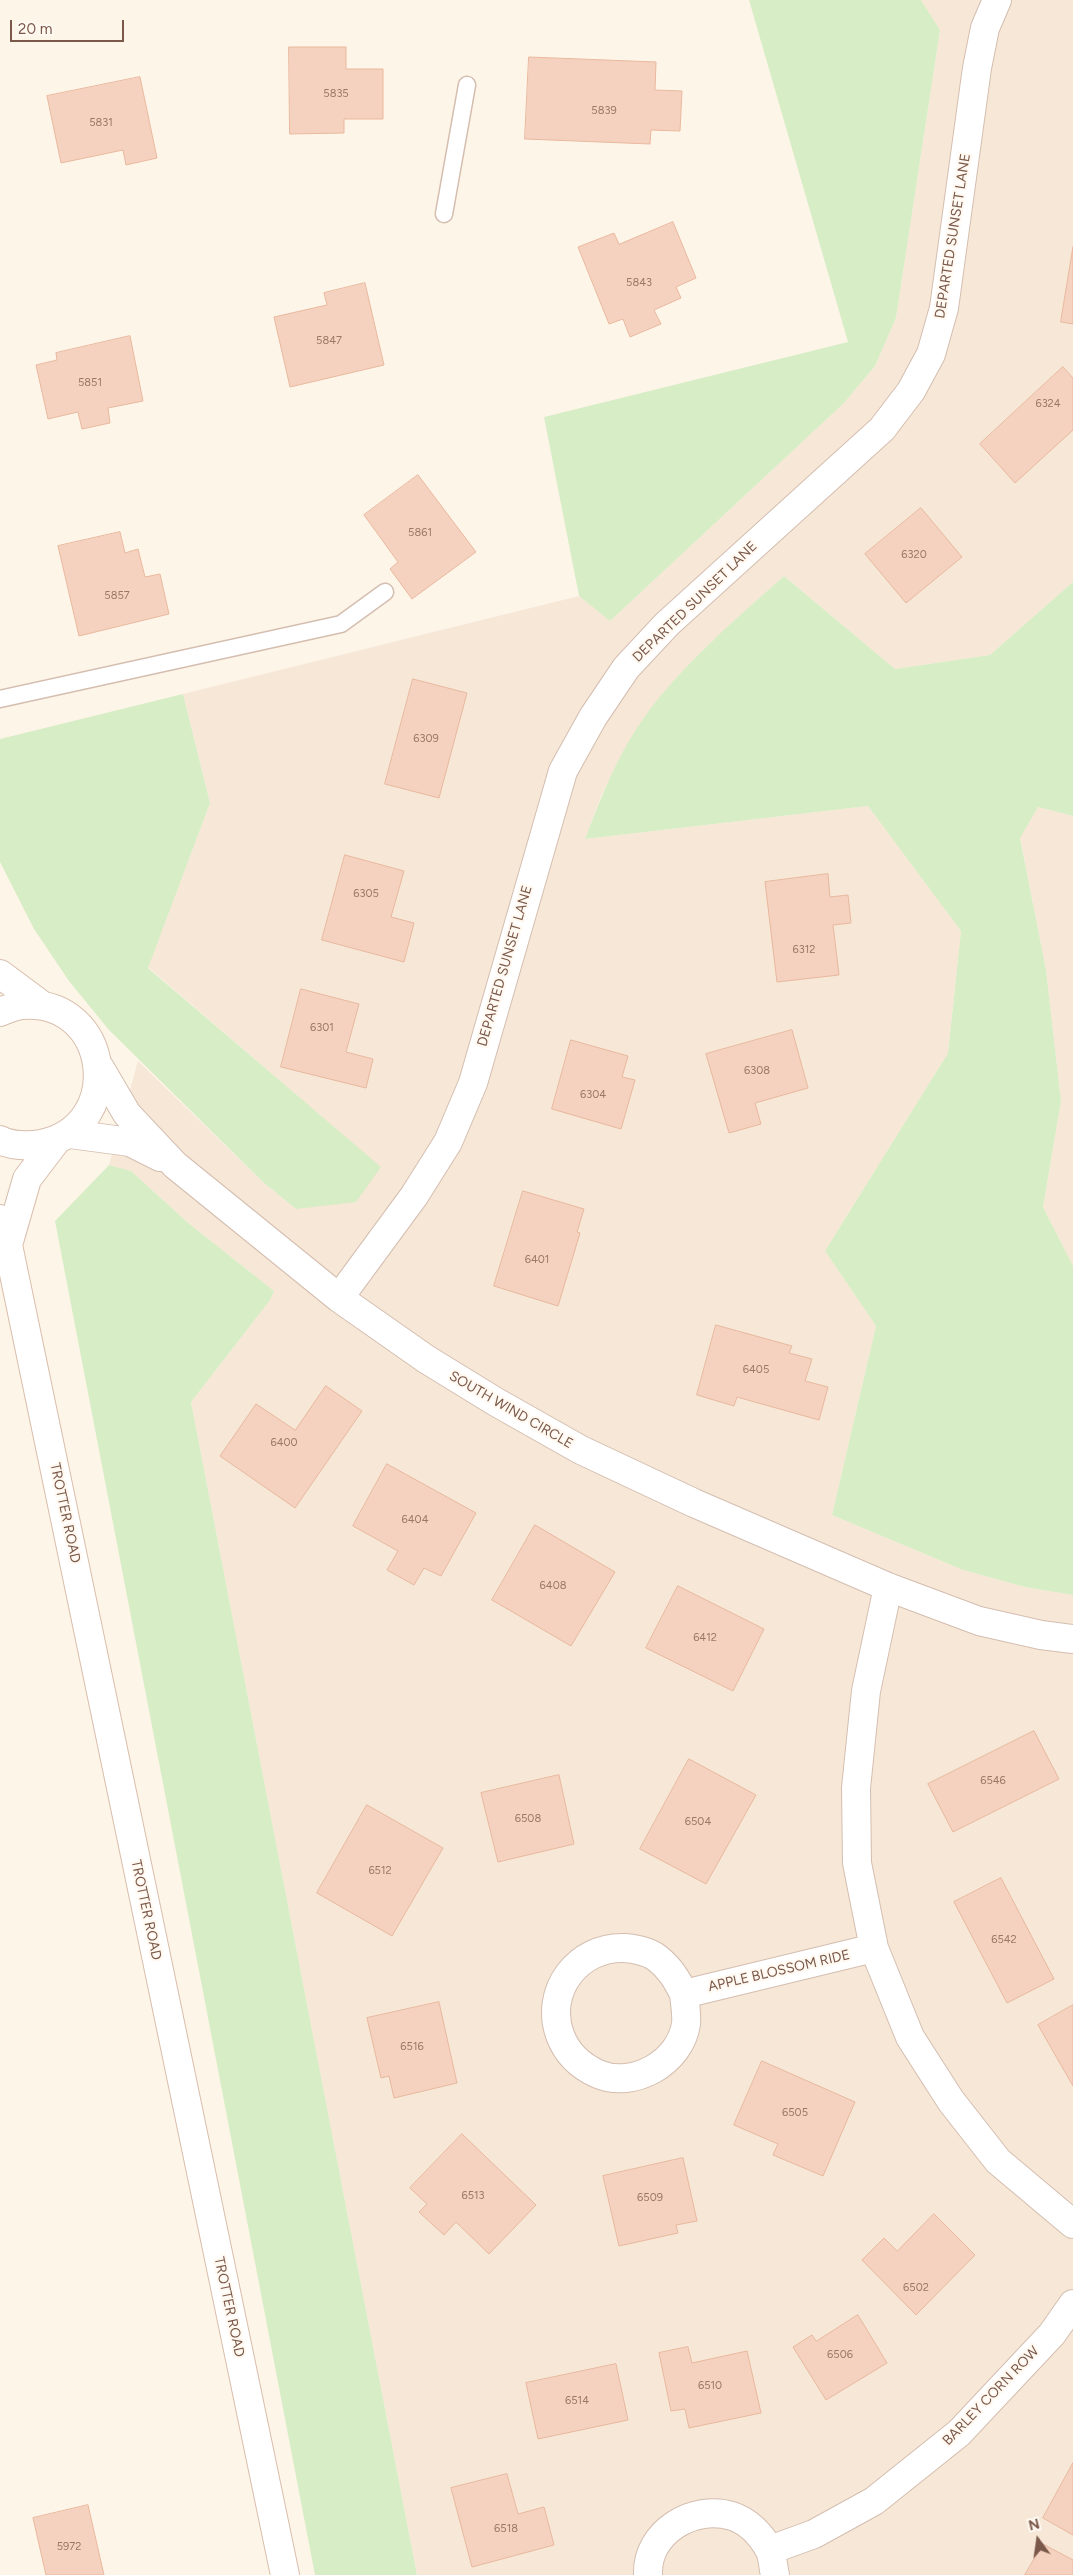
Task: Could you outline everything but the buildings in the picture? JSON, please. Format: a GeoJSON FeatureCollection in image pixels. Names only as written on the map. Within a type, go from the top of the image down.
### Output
{"type":"FeatureCollection","features":[{"type":"Feature","properties":{"kind":"street","name":"DEPARTED SUNSET LANE"},"geometry":{"type":"LineString","coordinates":[[339,1298],[414,1196],[448,1142],[473,1083],[563,772],[593,717],[626,668],[668,624],[882,429],[911,391],[930,354],[944,308],[977,68],[985,28],[997,0]]}},
{"type":"Feature","properties":{"kind":"street"},"geometry":{"type":"LineString","coordinates":[[0,974],[44,1006]]}},
{"type":"Feature","properties":{"kind":"street"},"geometry":{"type":"LineString","coordinates":[[0,1012],[21,1005],[44,1006]]}},
{"type":"Feature","properties":{"kind":"street","name":"SOUTH WIND CIRCLE"},"geometry":{"type":"LineString","coordinates":[[44,1006],[64,1014],[81,1028],[94,1047],[100,1068],[127,1114],[175,1165],[339,1298],[426,1360],[582,1450],[694,1503],[888,1587],[979,1622],[1041,1635],[1073,1639]]}},
{"type":"Feature","properties":{"kind":"street","name":"TROTTER ROAD"},"geometry":{"type":"LineString","coordinates":[[8,1245],[27,1179],[63,1137],[94,1105],[100,1068]]}},
{"type":"Feature","properties":{"kind":"street","name":"SOUTH WIND CIRCLE"},"geometry":{"type":"LineString","coordinates":[[0,1140],[30,1146],[63,1137],[130,1142],[175,1165]]}},
{"type":"Feature","properties":{"kind":"street","name":"TROTTER ROAD"},"geometry":{"type":"LineString","coordinates":[[0,1219],[8,1245],[285,2575]]}},
{"type":"Feature","properties":{"kind":"street"},"geometry":{"type":"LineString","coordinates":[[888,1587],[866,1690],[856,1788],[857,1863],[874,1948],[910,2037],[951,2101],[998,2160],[1073,2224]]}},
{"type":"Feature","properties":{"kind":"street"},"geometry":{"type":"LineString","coordinates":[[611,1948],[636,1949],[656,1957],[673,1973],[684,1994],[686,2025],[678,2046],[662,2065],[632,2078],[608,2078],[583,2067],[565,2048],[555,2021],[556,1998],[565,1977],[586,1956],[611,1948]]}},
{"type":"Feature","properties":{"kind":"street","name":"APPLE BLOSSOM RIDE"},"geometry":{"type":"LineString","coordinates":[[684,1994],[874,1948]]}},
{"type":"Feature","properties":{"kind":"street","name":"BARLEY CORN ROW"},"geometry":{"type":"LineString","coordinates":[[648,2575],[648,2566],[657,2541],[676,2522],[704,2513],[733,2516],[754,2529],[772,2563],[814,2534],[874,2501],[959,2433],[1052,2334],[1073,2304]]}},
{"type":"Feature","properties":{"kind":"lane"},"geometry":{"type":"LineString","coordinates":[[444,214],[467,85]]}},
{"type":"Feature","properties":{"kind":"lane"},"geometry":{"type":"LineString","coordinates":[[0,700],[341,624],[385,592]]}},
{"type":"Feature","properties":{"kind":"shaded area"},"geometry":{"type":"Polygon","coordinates":[[[921,0],[1073,0],[1073,582],[990,655],[895,669],[784,576],[704,649],[673,682],[645,717],[621,756],[601,796],[585,839],[868,806],[961,931],[948,1053],[825,1251],[876,1326],[832,1515],[963,1570],[1025,1587],[1073,1595],[1073,2575],[417,2575],[191,1402],[270,1300],[274,1291],[187,1222],[131,1171],[109,1165],[138,1061],[264,1183],[296,1209],[381,1168],[148,967],[210,803],[183,694],[579,596],[610,621],[844,403],[875,366],[896,318],[940,30],[921,0]]]}},
{"type":"Feature","properties":{"kind":"shaded area"},"geometry":{"type":"Polygon","coordinates":[[[1038,807],[1073,816],[1073,1266],[1043,1207],[1061,1101],[1046,970],[1020,837],[1038,807]]]}},
{"type":"Feature","properties":{"kind":"green space"},"geometry":{"type":"Polygon","coordinates":[[[749,0],[921,0],[940,30],[896,318],[875,366],[844,403],[610,621],[579,596],[544,417],[848,342],[749,0]]]}},
{"type":"Feature","properties":{"kind":"green space"},"geometry":{"type":"Polygon","coordinates":[[[784,576],[895,669],[990,655],[1073,582],[1073,816],[1038,807],[1020,838],[1046,970],[1061,1101],[1043,1207],[1073,1266],[1073,1595],[1025,1587],[963,1570],[832,1515],[876,1326],[825,1251],[948,1053],[961,931],[868,806],[585,839],[597,807],[626,745],[645,716],[693,660],[784,576]]]}},
{"type":"Feature","properties":{"kind":"green space"},"geometry":{"type":"Polygon","coordinates":[[[183,694],[210,803],[148,968],[381,1167],[356,1202],[296,1209],[264,1183],[109,1030],[69,981],[34,929],[0,862],[0,739],[183,694]]]}},
{"type":"Feature","properties":{"kind":"green space"},"geometry":{"type":"Polygon","coordinates":[[[109,1165],[131,1171],[187,1222],[274,1291],[270,1300],[191,1402],[417,2575],[315,2575],[55,1221],[109,1165]]]}}]}
